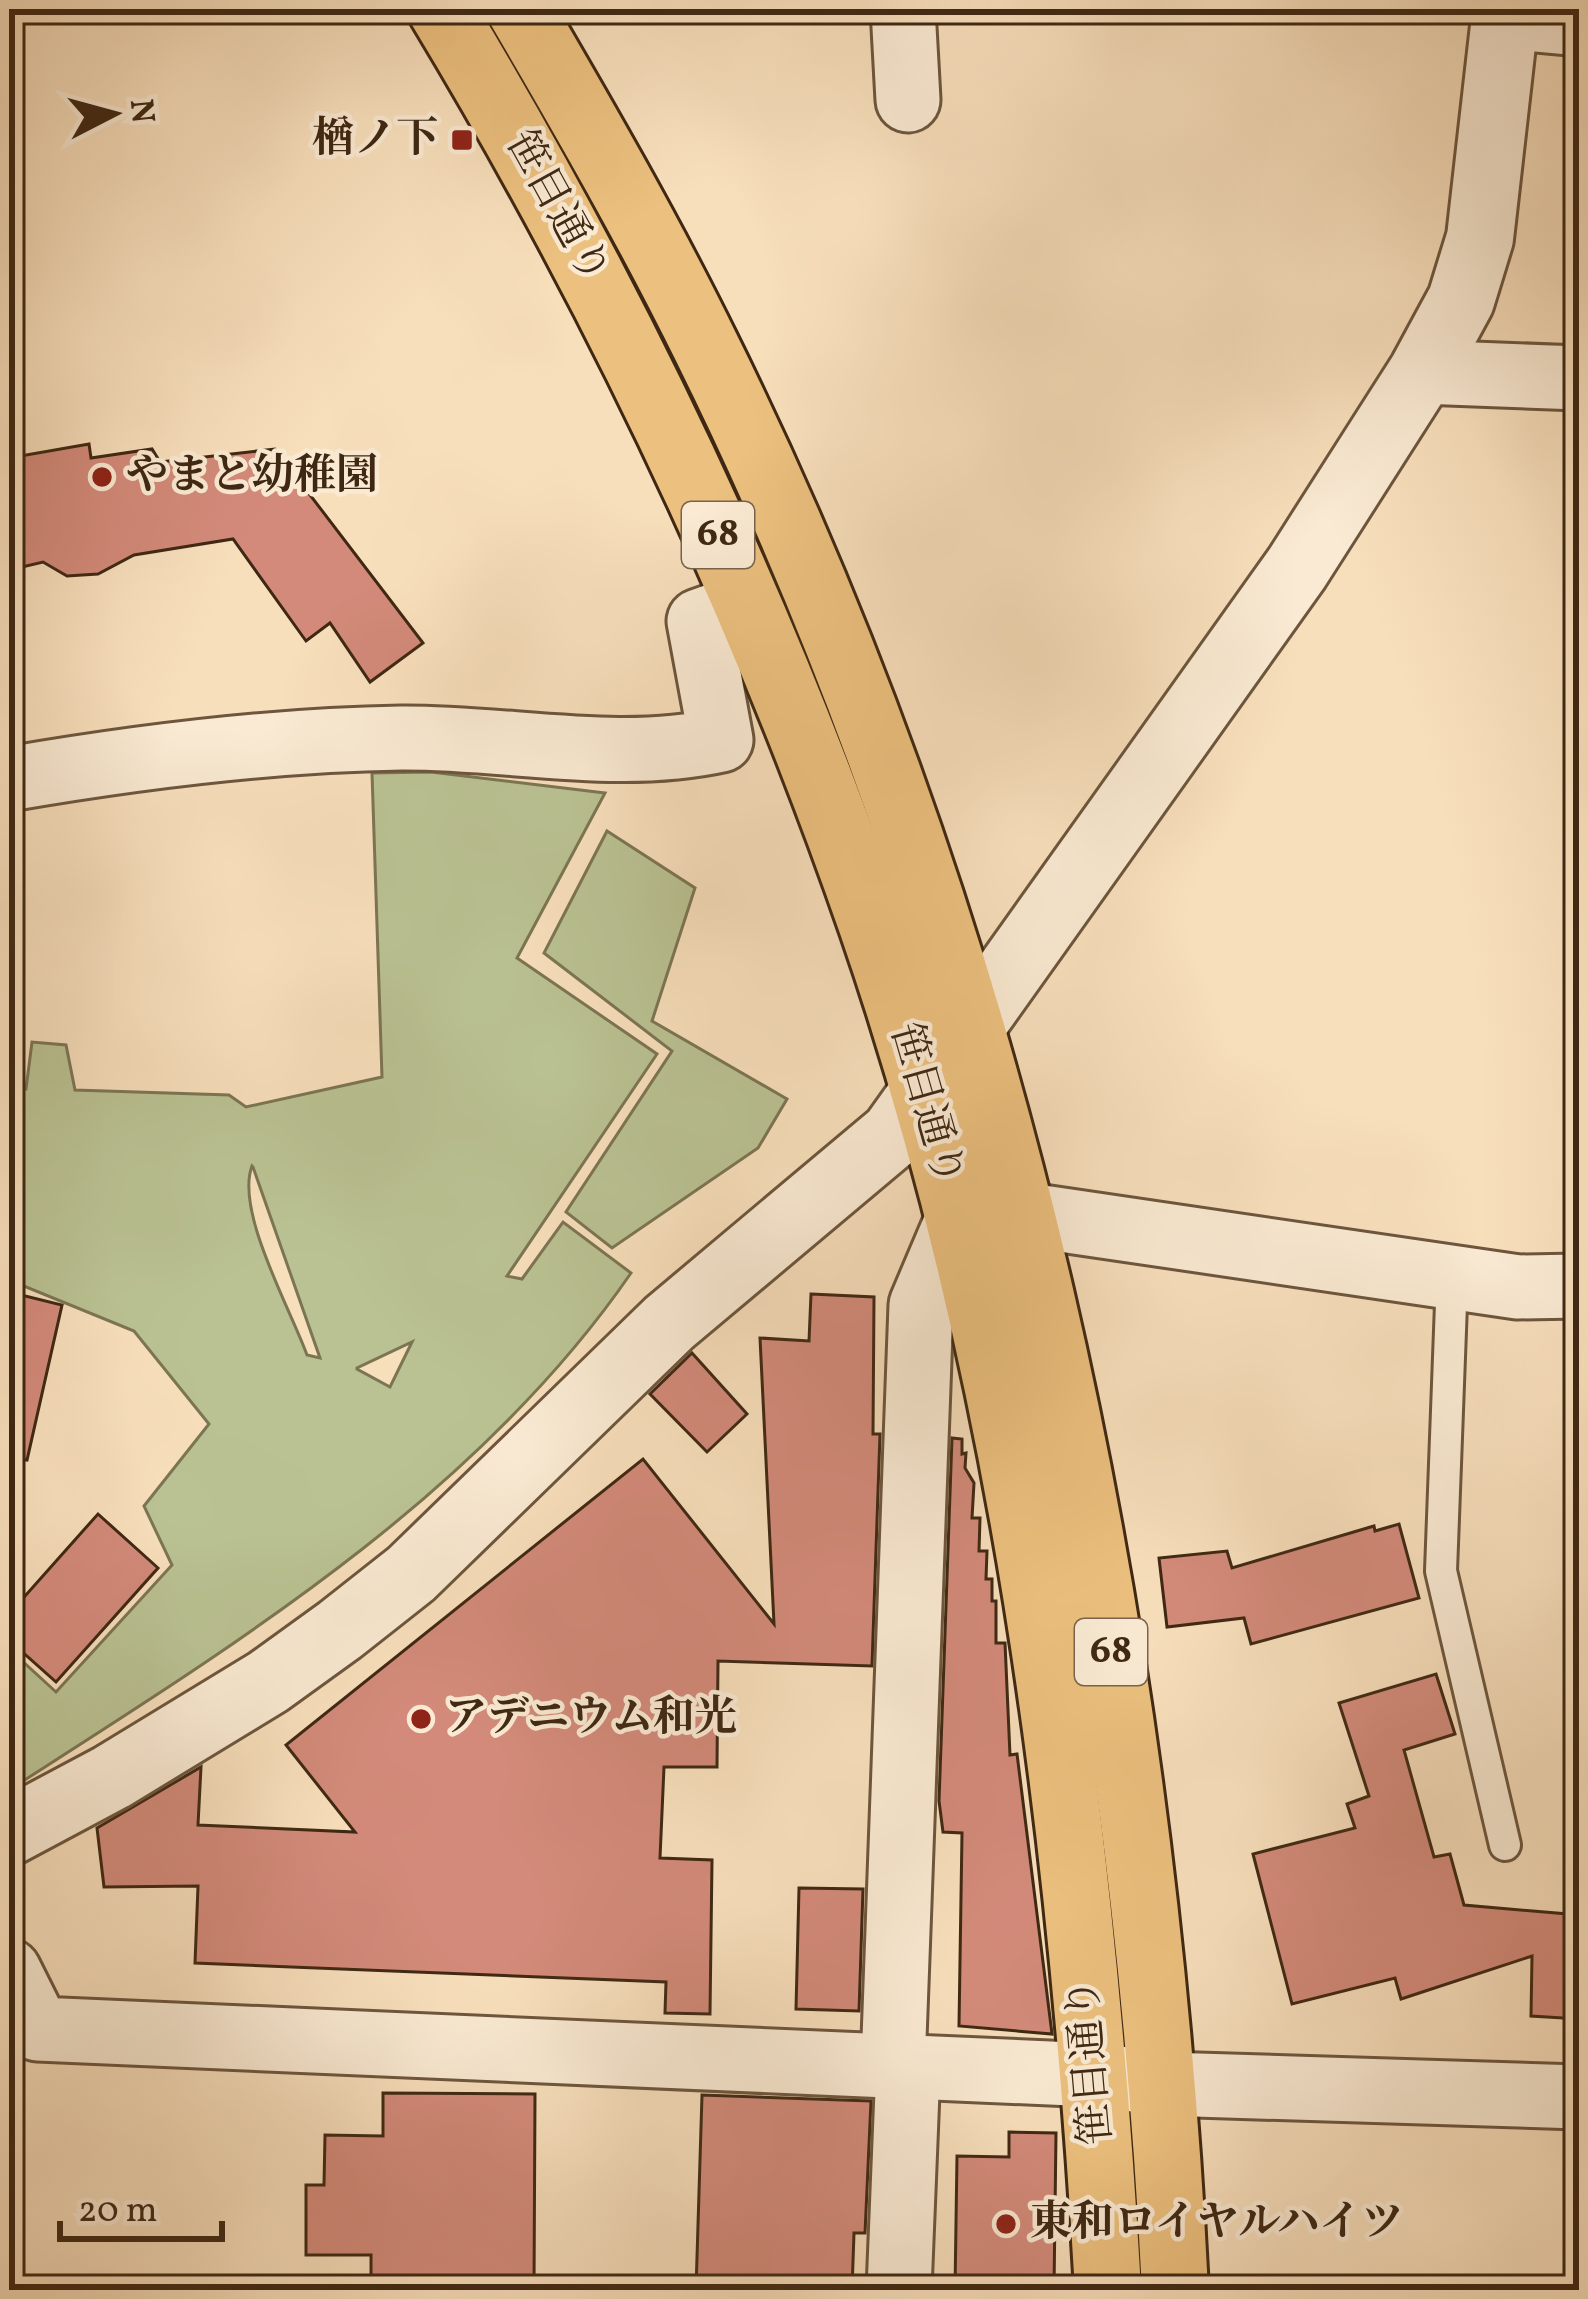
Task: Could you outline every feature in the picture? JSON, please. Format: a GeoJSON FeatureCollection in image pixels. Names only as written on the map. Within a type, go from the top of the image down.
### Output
{"type":"FeatureCollection","features":[{"type":"Feature","properties":{"kind":"main road","name":"笹目通り"},"geometry":{"type":"LineString","coordinates":[[441,9],[599,284],[747,604],[873,928],[923,1093],[957,1220],[1047,1665],[1095,2075],[1108,2290]]}},
{"type":"Feature","properties":{"kind":"main road","name":"笹目通り"},"geometry":{"type":"LineString","coordinates":[[520,9],[661,258],[798,549],[886,770],[970,1027],[1021,1214],[1072,1432],[1103,1602],[1127,1750],[1165,2084],[1175,2290]]}},
{"type":"Feature","properties":{"kind":"street"},"geometry":{"type":"LineString","coordinates":[[903,9],[908,100]]}},
{"type":"Feature","properties":{"kind":"street"},"geometry":{"type":"LineString","coordinates":[[9,1832],[268,1682],[411,1574],[669,1322],[894,1134],[1297,568],[1422,372],[1461,300],[1480,238],[1506,13],[1579,24]]}},
{"type":"Feature","properties":{"kind":"street"},"geometry":{"type":"LineString","coordinates":[[1422,372],[1579,378]]}},
{"type":"Feature","properties":{"kind":"street"},"geometry":{"type":"LineString","coordinates":[[9,779],[244,748],[402,738],[671,751],[721,740],[699,621],[747,604]]}},
{"type":"Feature","properties":{"kind":"street"},"geometry":{"type":"LineString","coordinates":[[1021,1214],[1518,1287],[1579,1286]]}},
{"type":"Feature","properties":{"kind":"street"},"geometry":{"type":"LineString","coordinates":[[898,2290],[921,1305],[957,1220]]}},
{"type":"Feature","properties":{"kind":"street"},"geometry":{"type":"LineString","coordinates":[[9,1971],[38,2030],[1095,2075],[1165,2084],[1579,2097]]}},
{"type":"Feature","properties":{"kind":"lane"},"geometry":{"type":"LineString","coordinates":[[1451,1277],[1441,1571],[1505,1845]]}},
{"type":"Feature","properties":{"kind":"green space"},"geometry":{"type":"Polygon","coordinates":[[[431,772],[605,793],[517,958],[657,1054],[507,1276],[522,1279],[563,1222],[631,1273],[569,1354],[426,1497],[264,1622],[9,1790],[9,1649],[56,1692],[172,1565],[144,1506],[209,1424],[134,1331],[9,1280],[9,1089],[26,1089],[32,1042],[66,1045],[75,1090],[229,1095],[246,1107],[382,1077],[372,773],[431,772]],[[253,1167],[249,1185],[257,1233],[307,1355],[320,1358],[253,1167]],[[412,1342],[357,1368],[357,1369],[390,1387],[412,1342]]]}},
{"type":"Feature","properties":{"kind":"green space"},"geometry":{"type":"Polygon","coordinates":[[[607,831],[695,888],[652,1021],[787,1099],[758,1148],[612,1248],[566,1212],[672,1051],[544,953],[607,831]]]}},
{"type":"Feature","properties":{"kind":"building"},"geometry":{"type":"Polygon","coordinates":[[[89,444],[91,458],[152,449],[160,462],[275,449],[423,643],[370,682],[330,623],[306,641],[233,539],[134,555],[98,574],[67,576],[43,562],[9,570],[9,458],[89,444]]]}},
{"type":"Feature","properties":{"kind":"building"},"geometry":{"type":"Polygon","coordinates":[[[9,1292],[62,1305],[27,1460],[9,1458],[9,1292]]]}},
{"type":"Feature","properties":{"kind":"building"},"geometry":{"type":"Polygon","coordinates":[[[811,1294],[874,1297],[873,1434],[880,1434],[872,1666],[718,1661],[717,1767],[664,1767],[660,1858],[712,1860],[710,2014],[665,2013],[666,1982],[195,1963],[198,1886],[104,1887],[97,1828],[201,1767],[198,1825],[355,1832],[286,1745],[643,1459],[774,1624],[760,1338],[809,1341],[811,1294]]]}},
{"type":"Feature","properties":{"kind":"building"},"geometry":{"type":"Polygon","coordinates":[[[692,1353],[747,1414],[707,1452],[650,1394],[692,1353]]]}},
{"type":"Feature","properties":{"kind":"building"},"geometry":{"type":"Polygon","coordinates":[[[952,1438],[962,1439],[965,1468],[974,1483],[972,1518],[980,1518],[979,1551],[987,1551],[986,1579],[992,1579],[992,1601],[996,1601],[996,1643],[1005,1643],[1010,1755],[1017,1754],[1052,2034],[959,2026],[962,1833],[943,1832],[939,1801],[952,1438]]]}},
{"type":"Feature","properties":{"kind":"building"},"geometry":{"type":"Polygon","coordinates":[[[98,1514],[158,1568],[56,1682],[9,1640],[9,1614],[98,1514]]]}},
{"type":"Feature","properties":{"kind":"building"},"geometry":{"type":"Polygon","coordinates":[[[1399,1524],[1419,1598],[1251,1644],[1244,1618],[1167,1627],[1159,1558],[1227,1551],[1232,1568],[1374,1526],[1375,1531],[1399,1524]]]}},
{"type":"Feature","properties":{"kind":"building"},"geometry":{"type":"Polygon","coordinates":[[[1436,1674],[1455,1734],[1404,1750],[1434,1857],[1450,1854],[1464,1905],[1579,1915],[1579,2019],[1531,2016],[1532,1956],[1401,1999],[1395,1978],[1292,2004],[1253,1854],[1355,1828],[1347,1804],[1369,1796],[1339,1703],[1436,1674]]]}},
{"type":"Feature","properties":{"kind":"building"},"geometry":{"type":"Polygon","coordinates":[[[799,1888],[863,1889],[859,2011],[796,2009],[799,1888]]]}},
{"type":"Feature","properties":{"kind":"building"},"geometry":{"type":"Polygon","coordinates":[[[383,2093],[535,2094],[534,2290],[371,2290],[371,2255],[306,2255],[306,2185],[324,2185],[325,2135],[383,2136],[383,2093]]]}},
{"type":"Feature","properties":{"kind":"building"},"geometry":{"type":"Polygon","coordinates":[[[702,2095],[871,2101],[865,2233],[854,2233],[852,2290],[696,2290],[702,2095]]]}},
{"type":"Feature","properties":{"kind":"building","name":"東和ロイヤルハイツ"},"geometry":{"type":"Polygon","coordinates":[[[1009,2132],[1056,2133],[1054,2290],[955,2290],[957,2156],[1009,2157],[1009,2132]]]}},
{"type":"Feature","properties":{"kind":"place","name":"楢ノ下"},"geometry":{"type":"Point","coordinates":[462,140]}},
{"type":"Feature","properties":{"kind":"place","name":"やまと幼稚園"},"geometry":{"type":"Point","coordinates":[102,477]}},
{"type":"Feature","properties":{"kind":"place","name":"アデニウム和光"},"geometry":{"type":"Point","coordinates":[421,1719]}},
{"type":"Feature","properties":{"kind":"place","name":"東和ロイヤルハイツ"},"geometry":{"type":"Point","coordinates":[1006,2224]}}]}
